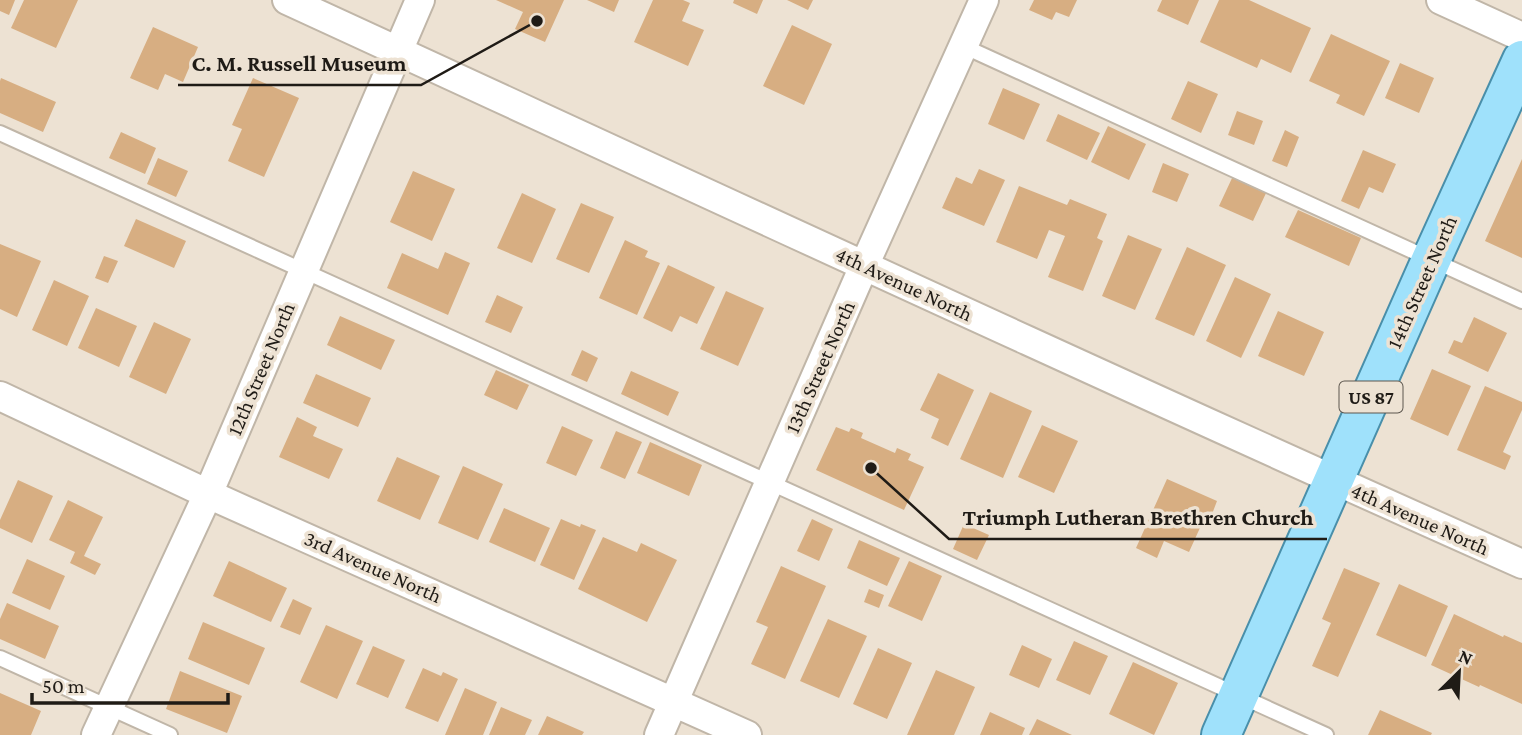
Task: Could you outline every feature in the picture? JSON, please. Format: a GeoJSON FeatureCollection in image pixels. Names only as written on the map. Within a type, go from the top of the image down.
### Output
{"type":"FeatureCollection","features":[{"type":"Feature","properties":{"kind":"main road","name":"14th Street North"},"geometry":{"type":"LineString","coordinates":[[1221,735],[1522,60]]}},
{"type":"Feature","properties":{"kind":"street","name":"4th Avenue North"},"geometry":{"type":"LineString","coordinates":[[286,0],[1335,481],[1522,564]]}},
{"type":"Feature","properties":{"kind":"street","name":"12th Street North"},"geometry":{"type":"LineString","coordinates":[[96,735],[208,494],[420,0]]}},
{"type":"Feature","properties":{"kind":"street","name":"13th Street North"},"geometry":{"type":"LineString","coordinates":[[659,735],[864,266],[984,0]]}},
{"type":"Feature","properties":{"kind":"street"},"geometry":{"type":"LineString","coordinates":[[1441,0],[1522,37]]}},
{"type":"Feature","properties":{"kind":"street","name":"3rd Avenue North"},"geometry":{"type":"LineString","coordinates":[[0,396],[208,494],[747,735]]}},
{"type":"Feature","properties":{"kind":"lane"},"geometry":{"type":"LineString","coordinates":[[963,46],[1522,301]]}},
{"type":"Feature","properties":{"kind":"lane"},"geometry":{"type":"LineString","coordinates":[[0,133],[1326,735]]}},
{"type":"Feature","properties":{"kind":"lane"},"geometry":{"type":"LineString","coordinates":[[0,658],[170,735]]}},
{"type":"Feature","properties":{"kind":"building"},"geometry":{"type":"Polygon","coordinates":[[[0,0],[15,0],[9,15],[0,11],[0,0]]]}},
{"type":"Feature","properties":{"kind":"building"},"geometry":{"type":"Polygon","coordinates":[[[24,0],[78,0],[56,48],[11,28],[24,0]]]}},
{"type":"Feature","properties":{"kind":"building"},"geometry":{"type":"Polygon","coordinates":[[[496,0],[564,0],[545,42],[515,29],[523,12],[496,0]]]}},
{"type":"Feature","properties":{"kind":"building"},"geometry":{"type":"Polygon","coordinates":[[[587,0],[619,0],[614,12],[587,0]]]}},
{"type":"Feature","properties":{"kind":"building"},"geometry":{"type":"Polygon","coordinates":[[[653,0],[683,0],[690,3],[682,21],[704,30],[688,66],[634,42],[653,0]]]}},
{"type":"Feature","properties":{"kind":"building"},"geometry":{"type":"Polygon","coordinates":[[[734,0],[763,0],[757,14],[733,3],[734,0]]]}},
{"type":"Feature","properties":{"kind":"building"},"geometry":{"type":"Polygon","coordinates":[[[787,0],[813,0],[808,10],[787,0]]]}},
{"type":"Feature","properties":{"kind":"building"},"geometry":{"type":"Polygon","coordinates":[[[1034,0],[1077,0],[1069,17],[1056,12],[1052,20],[1029,10],[1034,0]]]}},
{"type":"Feature","properties":{"kind":"building"},"geometry":{"type":"Polygon","coordinates":[[[1162,0],[1199,0],[1188,25],[1157,11],[1162,0]]]}},
{"type":"Feature","properties":{"kind":"building"},"geometry":{"type":"Polygon","coordinates":[[[1219,0],[1249,0],[1311,28],[1291,73],[1261,59],[1257,68],[1200,42],[1219,0]]]}},
{"type":"Feature","properties":{"kind":"building"},"geometry":{"type":"Polygon","coordinates":[[[792,25],[832,44],[804,105],[763,86],[792,25]]]}},
{"type":"Feature","properties":{"kind":"building"},"geometry":{"type":"Polygon","coordinates":[[[153,27],[198,47],[183,82],[165,74],[158,90],[130,78],[153,27]]]}},
{"type":"Feature","properties":{"kind":"building"},"geometry":{"type":"Polygon","coordinates":[[[1331,34],[1390,61],[1364,116],[1336,103],[1340,95],[1309,81],[1331,34]]]}},
{"type":"Feature","properties":{"kind":"building"},"geometry":{"type":"Polygon","coordinates":[[[1400,63],[1434,78],[1419,113],[1385,98],[1400,63]]]}},
{"type":"Feature","properties":{"kind":"building"},"geometry":{"type":"Polygon","coordinates":[[[1,78],[56,102],[43,132],[0,113],[1,78]]]}},
{"type":"Feature","properties":{"kind":"building"},"geometry":{"type":"Polygon","coordinates":[[[253,78],[299,98],[264,177],[228,161],[242,129],[232,125],[253,78]]]}},
{"type":"Feature","properties":{"kind":"building"},"geometry":{"type":"Polygon","coordinates":[[[1188,81],[1218,94],[1201,133],[1171,119],[1188,81]]]}},
{"type":"Feature","properties":{"kind":"building"},"geometry":{"type":"Polygon","coordinates":[[[1003,88],[1040,104],[1024,140],[988,124],[1003,88]]]}},
{"type":"Feature","properties":{"kind":"building"},"geometry":{"type":"Polygon","coordinates":[[[1237,111],[1263,121],[1254,145],[1228,135],[1237,111]]]}},
{"type":"Feature","properties":{"kind":"building"},"geometry":{"type":"Polygon","coordinates":[[[1058,114],[1100,133],[1087,160],[1046,141],[1058,114]]]}},
{"type":"Feature","properties":{"kind":"building"},"geometry":{"type":"Polygon","coordinates":[[[1108,126],[1146,144],[1129,180],[1091,162],[1108,126]]]}},
{"type":"Feature","properties":{"kind":"building"},"geometry":{"type":"Polygon","coordinates":[[[1285,130],[1299,137],[1287,167],[1272,161],[1285,130]]]}},
{"type":"Feature","properties":{"kind":"building"},"geometry":{"type":"Polygon","coordinates":[[[121,132],[156,148],[145,174],[109,158],[121,132]]]}},
{"type":"Feature","properties":{"kind":"building"},"geometry":{"type":"Polygon","coordinates":[[[1363,150],[1396,164],[1383,193],[1369,187],[1359,209],[1341,201],[1363,150]]]}},
{"type":"Feature","properties":{"kind":"building"},"geometry":{"type":"Polygon","coordinates":[[[158,158],[188,171],[176,197],[147,184],[158,158]]]}},
{"type":"Feature","properties":{"kind":"building"},"geometry":{"type":"Polygon","coordinates":[[[1522,159],[1522,258],[1485,241],[1522,159]]]}},
{"type":"Feature","properties":{"kind":"building"},"geometry":{"type":"Polygon","coordinates":[[[1163,163],[1189,174],[1177,202],[1152,192],[1163,163]]]}},
{"type":"Feature","properties":{"kind":"building"},"geometry":{"type":"Polygon","coordinates":[[[979,169],[1005,180],[984,226],[942,208],[956,177],[972,184],[979,169]]]}},
{"type":"Feature","properties":{"kind":"building"},"geometry":{"type":"Polygon","coordinates":[[[413,171],[455,189],[432,241],[390,222],[413,171]]]}},
{"type":"Feature","properties":{"kind":"building"},"geometry":{"type":"Polygon","coordinates":[[[1233,176],[1267,191],[1253,221],[1219,206],[1233,176]]]}},
{"type":"Feature","properties":{"kind":"building"},"geometry":{"type":"Polygon","coordinates":[[[1019,186],[1067,205],[1070,199],[1107,214],[1097,238],[1103,241],[1083,291],[1048,277],[1065,236],[1049,230],[1037,259],[996,242],[1019,186]]]}},
{"type":"Feature","properties":{"kind":"building"},"geometry":{"type":"Polygon","coordinates":[[[522,193],[556,209],[532,263],[497,248],[522,193]]]}},
{"type":"Feature","properties":{"kind":"building"},"geometry":{"type":"Polygon","coordinates":[[[581,203],[614,217],[589,273],[556,259],[581,203]]]}},
{"type":"Feature","properties":{"kind":"building"},"geometry":{"type":"Polygon","coordinates":[[[1298,210],[1361,238],[1349,266],[1285,237],[1298,210]]]}},
{"type":"Feature","properties":{"kind":"building"},"geometry":{"type":"Polygon","coordinates":[[[136,219],[186,241],[174,268],[124,246],[136,219]]]}},
{"type":"Feature","properties":{"kind":"building"},"geometry":{"type":"Polygon","coordinates":[[[1128,235],[1162,249],[1135,310],[1102,296],[1128,235]]]}},
{"type":"Feature","properties":{"kind":"building"},"geometry":{"type":"Polygon","coordinates":[[[625,240],[648,251],[645,257],[660,263],[637,315],[599,298],[625,240]]]}},
{"type":"Feature","properties":{"kind":"building"},"geometry":{"type":"Polygon","coordinates":[[[0,244],[41,261],[17,317],[0,309],[0,244]]]}},
{"type":"Feature","properties":{"kind":"building"},"geometry":{"type":"Polygon","coordinates":[[[1187,247],[1226,265],[1194,336],[1155,319],[1187,247]]]}},
{"type":"Feature","properties":{"kind":"building"},"geometry":{"type":"Polygon","coordinates":[[[445,252],[470,263],[448,315],[387,288],[402,253],[438,269],[445,252]]]}},
{"type":"Feature","properties":{"kind":"building"},"geometry":{"type":"Polygon","coordinates":[[[104,256],[118,261],[108,283],[95,278],[104,256]]]}},
{"type":"Feature","properties":{"kind":"building"},"geometry":{"type":"Polygon","coordinates":[[[668,265],[715,287],[697,324],[680,316],[672,332],[643,318],[668,265]]]}},
{"type":"Feature","properties":{"kind":"building"},"geometry":{"type":"Polygon","coordinates":[[[1235,277],[1271,294],[1241,358],[1206,341],[1235,277]]]}},
{"type":"Feature","properties":{"kind":"building"},"geometry":{"type":"Polygon","coordinates":[[[54,280],[89,296],[67,346],[32,330],[54,280]]]}},
{"type":"Feature","properties":{"kind":"building"},"geometry":{"type":"Polygon","coordinates":[[[726,291],[764,308],[738,366],[700,349],[726,291]]]}},
{"type":"Feature","properties":{"kind":"building"},"geometry":{"type":"Polygon","coordinates":[[[497,295],[523,307],[511,333],[485,322],[497,295]]]}},
{"type":"Feature","properties":{"kind":"building"},"geometry":{"type":"Polygon","coordinates":[[[96,308],[137,326],[119,367],[78,348],[96,308]]]}},
{"type":"Feature","properties":{"kind":"building"},"geometry":{"type":"Polygon","coordinates":[[[1278,311],[1324,332],[1304,376],[1258,356],[1278,311]]]}},
{"type":"Feature","properties":{"kind":"building"},"geometry":{"type":"Polygon","coordinates":[[[340,316],[395,340],[381,370],[327,345],[340,316]]]}},
{"type":"Feature","properties":{"kind":"building"},"geometry":{"type":"Polygon","coordinates":[[[1474,317],[1507,333],[1488,372],[1448,353],[1454,340],[1462,343],[1474,317]]]}},
{"type":"Feature","properties":{"kind":"building"},"geometry":{"type":"Polygon","coordinates":[[[154,322],[191,339],[166,394],[129,377],[154,322]]]}},
{"type":"Feature","properties":{"kind":"building"},"geometry":{"type":"Polygon","coordinates":[[[582,350],[598,358],[587,382],[571,375],[582,350]]]}},
{"type":"Feature","properties":{"kind":"building"},"geometry":{"type":"Polygon","coordinates":[[[1432,369],[1471,386],[1448,436],[1410,419],[1432,369]]]}},
{"type":"Feature","properties":{"kind":"building"},"geometry":{"type":"Polygon","coordinates":[[[496,370],[529,385],[517,410],[484,395],[496,370]]]}},
{"type":"Feature","properties":{"kind":"building"},"geometry":{"type":"Polygon","coordinates":[[[631,371],[679,392],[668,416],[621,394],[631,371]]]}},
{"type":"Feature","properties":{"kind":"building"},"geometry":{"type":"Polygon","coordinates":[[[938,373],[974,390],[948,446],[931,438],[939,419],[920,410],[938,373]]]}},
{"type":"Feature","properties":{"kind":"building"},"geometry":{"type":"Polygon","coordinates":[[[316,374],[371,398],[358,427],[303,403],[316,374]]]}},
{"type":"Feature","properties":{"kind":"building"},"geometry":{"type":"Polygon","coordinates":[[[1485,386],[1522,402],[1522,410],[1503,452],[1511,456],[1505,470],[1457,450],[1485,386]]]}},
{"type":"Feature","properties":{"kind":"building"},"geometry":{"type":"Polygon","coordinates":[[[990,392],[1032,411],[1003,478],[960,459],[990,392]]]}},
{"type":"Feature","properties":{"kind":"building"},"geometry":{"type":"Polygon","coordinates":[[[297,417],[317,427],[313,436],[343,449],[329,479],[279,457],[297,417]]]}},
{"type":"Feature","properties":{"kind":"building"},"geometry":{"type":"Polygon","coordinates":[[[1042,425],[1078,441],[1054,493],[1018,477],[1042,425]]]}},
{"type":"Feature","properties":{"kind":"building"},"geometry":{"type":"Polygon","coordinates":[[[562,426],[593,440],[576,476],[546,463],[562,426]]]}},
{"type":"Feature","properties":{"kind":"building"},"geometry":{"type":"Polygon","coordinates":[[[836,427],[849,432],[851,428],[863,433],[861,438],[895,453],[897,448],[911,454],[908,460],[924,467],[904,510],[816,470],[836,427]]]}},
{"type":"Feature","properties":{"kind":"building"},"geometry":{"type":"Polygon","coordinates":[[[616,431],[642,442],[625,479],[600,468],[616,431]]]}},
{"type":"Feature","properties":{"kind":"building"},"geometry":{"type":"Polygon","coordinates":[[[650,442],[702,465],[689,496],[637,473],[650,442]]]}},
{"type":"Feature","properties":{"kind":"building"},"geometry":{"type":"Polygon","coordinates":[[[397,457],[440,476],[420,520],[377,501],[397,457]]]}},
{"type":"Feature","properties":{"kind":"building"},"geometry":{"type":"Polygon","coordinates":[[[463,466],[503,484],[478,540],[438,523],[463,466]]]}},
{"type":"Feature","properties":{"kind":"building"},"geometry":{"type":"Polygon","coordinates":[[[1167,479],[1217,501],[1209,522],[1204,519],[1189,552],[1164,541],[1157,558],[1136,548],[1167,479]]]}},
{"type":"Feature","properties":{"kind":"building"},"geometry":{"type":"Polygon","coordinates":[[[18,480],[53,496],[32,543],[0,528],[0,520],[18,480]]]}},
{"type":"Feature","properties":{"kind":"building"},"geometry":{"type":"Polygon","coordinates":[[[68,500],[103,517],[84,556],[101,564],[95,575],[70,563],[75,552],[49,540],[68,500]]]}},
{"type":"Feature","properties":{"kind":"building"},"geometry":{"type":"Polygon","coordinates":[[[504,508],[550,528],[535,562],[489,542],[504,508]]]}},
{"type":"Feature","properties":{"kind":"building"},"geometry":{"type":"Polygon","coordinates":[[[561,519],[596,530],[574,580],[540,565],[561,519]]]}},
{"type":"Feature","properties":{"kind":"building"},"geometry":{"type":"Polygon","coordinates":[[[812,519],[833,529],[819,561],[797,551],[812,519]]]}},
{"type":"Feature","properties":{"kind":"building"},"geometry":{"type":"Polygon","coordinates":[[[964,524],[989,535],[977,560],[953,549],[964,524]]]}},
{"type":"Feature","properties":{"kind":"building"},"geometry":{"type":"Polygon","coordinates":[[[603,537],[637,552],[641,543],[677,560],[647,622],[578,589],[603,537]]]}},
{"type":"Feature","properties":{"kind":"building"},"geometry":{"type":"Polygon","coordinates":[[[859,540],[900,558],[887,586],[847,568],[859,540]]]}},
{"type":"Feature","properties":{"kind":"building"},"geometry":{"type":"Polygon","coordinates":[[[27,559],[65,576],[50,610],[12,593],[27,559]]]}},
{"type":"Feature","properties":{"kind":"building"},"geometry":{"type":"Polygon","coordinates":[[[229,561],[287,588],[271,622],[213,596],[229,561]]]}},
{"type":"Feature","properties":{"kind":"building"},"geometry":{"type":"Polygon","coordinates":[[[909,561],[942,576],[922,621],[888,606],[909,561]]]}},
{"type":"Feature","properties":{"kind":"building"},"geometry":{"type":"Polygon","coordinates":[[[781,566],[826,586],[785,679],[751,664],[768,627],[756,622],[781,566]]]}},
{"type":"Feature","properties":{"kind":"building"},"geometry":{"type":"Polygon","coordinates":[[[1344,568],[1380,583],[1338,677],[1312,666],[1331,623],[1322,619],[1344,568]]]}},
{"type":"Feature","properties":{"kind":"building"},"geometry":{"type":"Polygon","coordinates":[[[1399,584],[1448,606],[1426,657],[1376,635],[1399,584]]]}},
{"type":"Feature","properties":{"kind":"building"},"geometry":{"type":"Polygon","coordinates":[[[869,589],[884,595],[879,608],[864,602],[869,589]]]}},
{"type":"Feature","properties":{"kind":"building"},"geometry":{"type":"Polygon","coordinates":[[[293,599],[312,608],[300,635],[280,627],[293,599]]]}},
{"type":"Feature","properties":{"kind":"building"},"geometry":{"type":"Polygon","coordinates":[[[7,603],[59,626],[45,659],[0,639],[0,619],[7,603]]]}},
{"type":"Feature","properties":{"kind":"building"},"geometry":{"type":"Polygon","coordinates":[[[1454,614],[1522,643],[1522,704],[1431,665],[1454,614]]]}},
{"type":"Feature","properties":{"kind":"building"},"geometry":{"type":"Polygon","coordinates":[[[828,619],[867,636],[839,698],[800,681],[828,619]]]}},
{"type":"Feature","properties":{"kind":"building"},"geometry":{"type":"Polygon","coordinates":[[[203,622],[265,648],[249,685],[188,659],[203,622]]]}},
{"type":"Feature","properties":{"kind":"building"},"geometry":{"type":"Polygon","coordinates":[[[326,625],[363,641],[337,699],[300,682],[326,625]]]}},
{"type":"Feature","properties":{"kind":"building"},"geometry":{"type":"Polygon","coordinates":[[[1074,641],[1108,656],[1090,695],[1056,680],[1074,641]]]}},
{"type":"Feature","properties":{"kind":"building"},"geometry":{"type":"Polygon","coordinates":[[[1022,645],[1052,659],[1039,688],[1009,675],[1022,645]]]}},
{"type":"Feature","properties":{"kind":"building"},"geometry":{"type":"Polygon","coordinates":[[[373,646],[405,660],[388,698],[356,684],[373,646]]]}},
{"type":"Feature","properties":{"kind":"building"},"geometry":{"type":"Polygon","coordinates":[[[878,648],[912,663],[887,719],[853,704],[878,648]]]}},
{"type":"Feature","properties":{"kind":"building"},"geometry":{"type":"Polygon","coordinates":[[[1133,662],[1178,683],[1154,735],[1109,714],[1133,662]]]}},
{"type":"Feature","properties":{"kind":"building"},"geometry":{"type":"Polygon","coordinates":[[[423,668],[441,676],[443,672],[458,679],[438,722],[405,708],[423,668]]]}},
{"type":"Feature","properties":{"kind":"building"},"geometry":{"type":"Polygon","coordinates":[[[936,670],[975,687],[954,735],[907,735],[936,670]]]}},
{"type":"Feature","properties":{"kind":"building"},"geometry":{"type":"Polygon","coordinates":[[[180,671],[242,696],[227,733],[166,709],[180,671]]]}},
{"type":"Feature","properties":{"kind":"building"},"geometry":{"type":"Polygon","coordinates":[[[465,688],[497,702],[483,735],[445,735],[465,688]]]}},
{"type":"Feature","properties":{"kind":"building"},"geometry":{"type":"Polygon","coordinates":[[[0,693],[41,711],[31,735],[0,735],[0,693]]]}},
{"type":"Feature","properties":{"kind":"building"},"geometry":{"type":"Polygon","coordinates":[[[501,707],[532,720],[525,735],[489,735],[501,707]]]}},
{"type":"Feature","properties":{"kind":"building"},"geometry":{"type":"Polygon","coordinates":[[[1380,710],[1432,733],[1368,735],[1380,710]]]}},
{"type":"Feature","properties":{"kind":"building"},"geometry":{"type":"Polygon","coordinates":[[[990,712],[1025,728],[1022,735],[980,735],[990,712]]]}},
{"type":"Feature","properties":{"kind":"building"},"geometry":{"type":"Polygon","coordinates":[[[547,716],[584,732],[582,735],[538,735],[547,716]]]}},
{"type":"Feature","properties":{"kind":"building"},"geometry":{"type":"Polygon","coordinates":[[[1037,719],[1072,735],[1029,735],[1037,719]]]}},
{"type":"Feature","properties":{"kind":"place","name":"C. M. Russell Museum"},"geometry":{"type":"Point","coordinates":[537,21]}},
{"type":"Feature","properties":{"kind":"place","name":"Triumph Lutheran Brethren Church"},"geometry":{"type":"Point","coordinates":[871,468]}}]}
